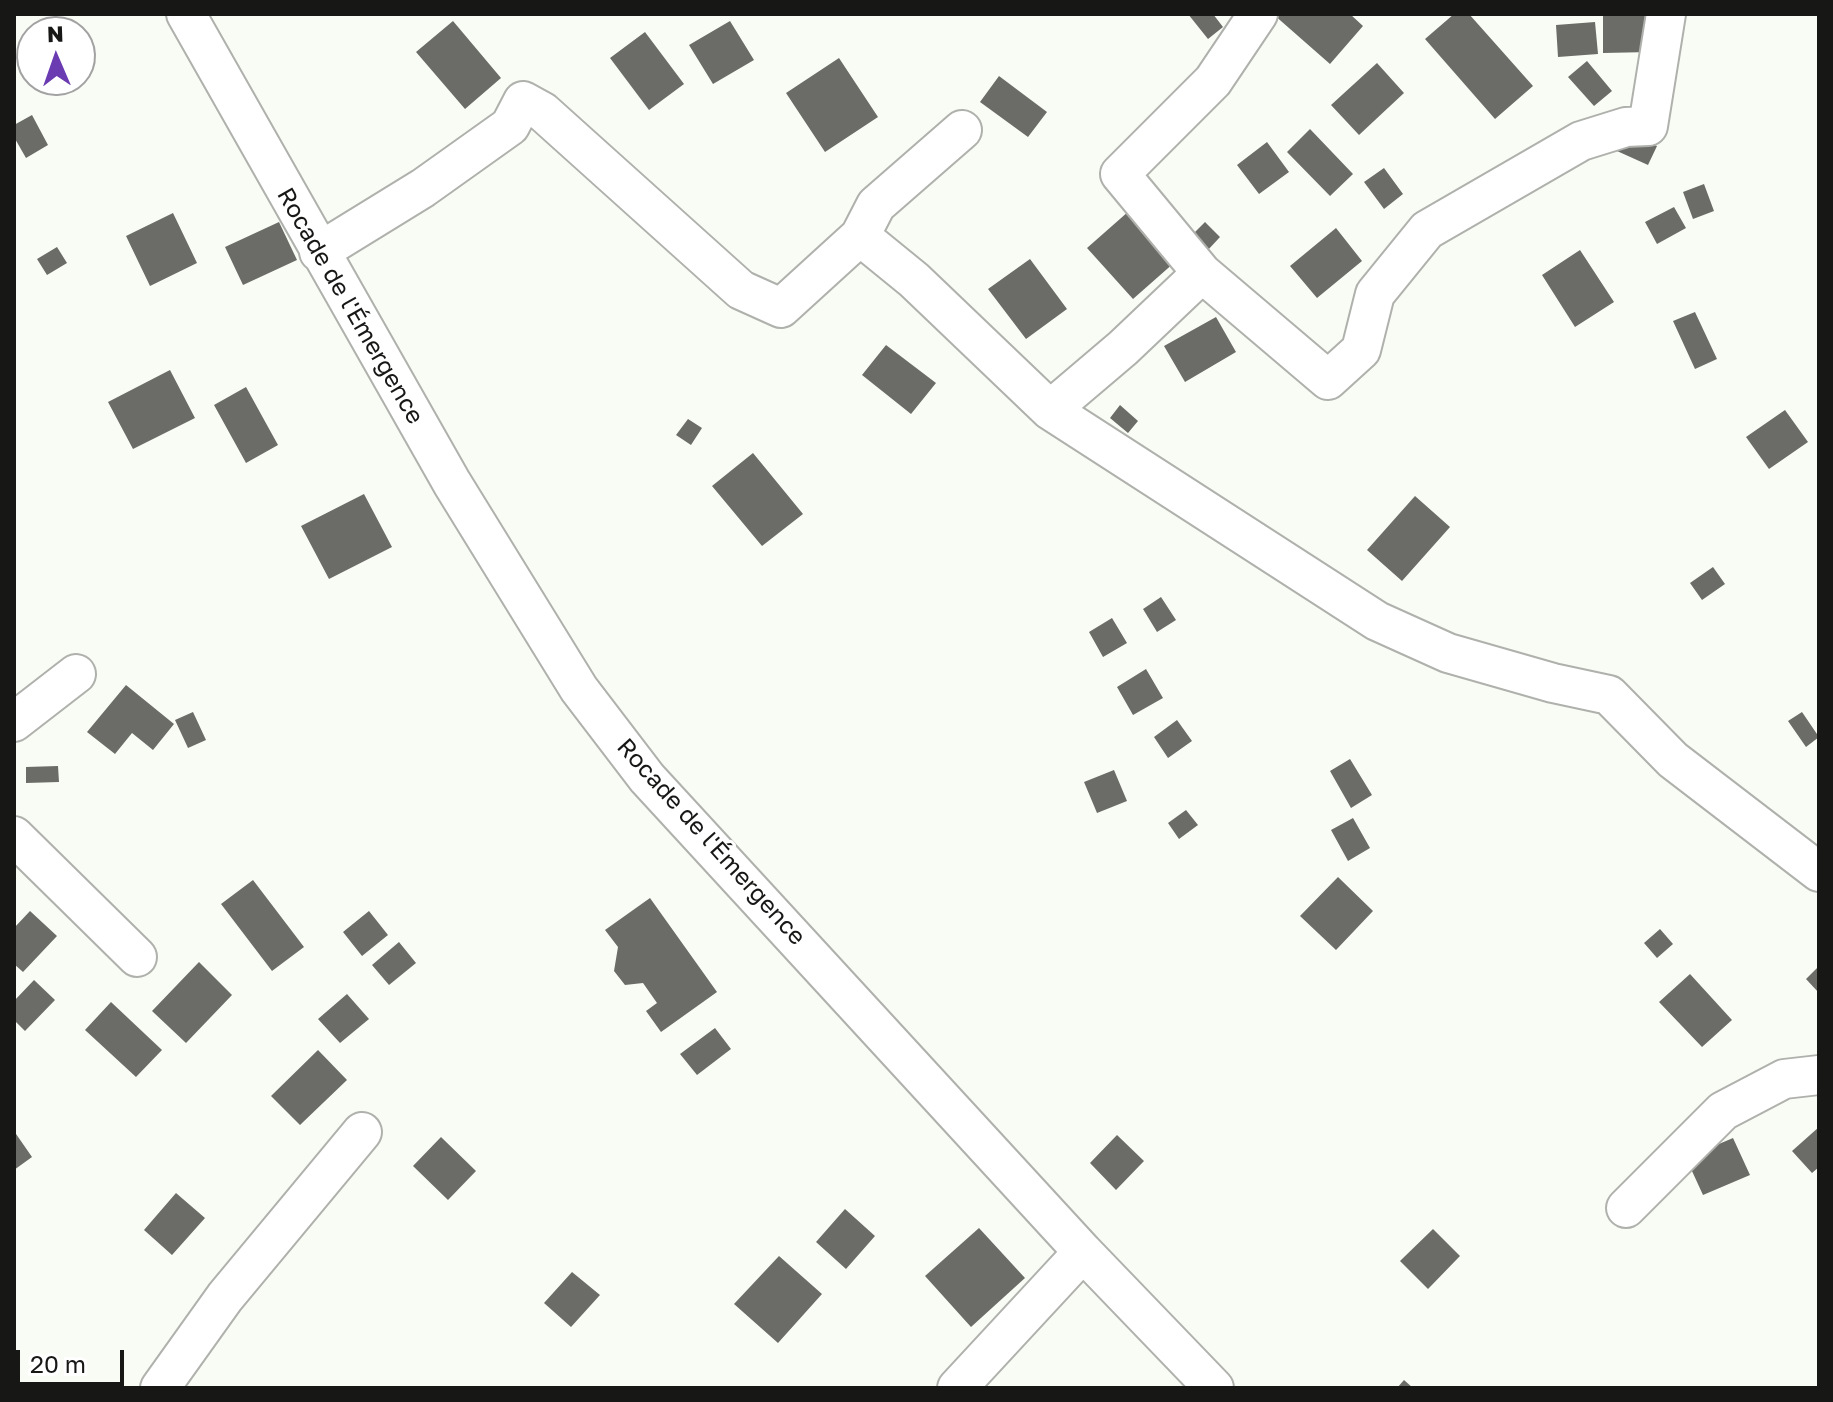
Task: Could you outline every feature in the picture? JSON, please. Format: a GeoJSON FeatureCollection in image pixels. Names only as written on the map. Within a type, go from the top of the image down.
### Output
{"type":"FeatureCollection","features":[{"type":"Feature","properties":{"kind":"street","name":"Rocade de l'Émergence"},"geometry":{"type":"LineString","coordinates":[[186,14],[319,252],[520,596],[579,689],[637,765],[1083,1252],[1214,1388]]}},
{"type":"Feature","properties":{"kind":"street"},"geometry":{"type":"LineString","coordinates":[[1258,14],[1213,81],[1120,174],[1202,273],[1328,380],[1361,350],[1375,294],[1427,230],[1581,141],[1626,127],[1648,126],[1666,14]]}},
{"type":"Feature","properties":{"kind":"street"},"geometry":{"type":"LineString","coordinates":[[319,252],[423,188],[510,126],[523,101],[543,112],[741,290],[781,308],[860,236],[876,205],[962,130]]}},
{"type":"Feature","properties":{"kind":"street"},"geometry":{"type":"LineString","coordinates":[[860,236],[914,280],[1050,410],[1377,621],[1448,653],[1553,683],[1609,695],[1673,760],[1819,872]]}},
{"type":"Feature","properties":{"kind":"street"},"geometry":{"type":"LineString","coordinates":[[1050,410],[1123,348],[1202,273]]}},
{"type":"Feature","properties":{"kind":"street"},"geometry":{"type":"LineString","coordinates":[[14,722],[76,674]]}},
{"type":"Feature","properties":{"kind":"street"},"geometry":{"type":"LineString","coordinates":[[14,836],[137,957]]}},
{"type":"Feature","properties":{"kind":"street"},"geometry":{"type":"LineString","coordinates":[[1626,1208],[1723,1111],[1784,1079],[1819,1075]]}},
{"type":"Feature","properties":{"kind":"street"},"geometry":{"type":"LineString","coordinates":[[160,1388],[225,1297],[362,1132]]}},
{"type":"Feature","properties":{"kind":"street"},"geometry":{"type":"LineString","coordinates":[[957,1388],[1083,1252]]}},
{"type":"Feature","properties":{"kind":"building"},"geometry":{"type":"Polygon","coordinates":[[[1188,14],[1213,14],[1223,27],[1208,39],[1188,14]]]}},
{"type":"Feature","properties":{"kind":"building"},"geometry":{"type":"Polygon","coordinates":[[[1273,14],[1350,14],[1363,26],[1330,64],[1273,14]]]}},
{"type":"Feature","properties":{"kind":"building"},"geometry":{"type":"Polygon","coordinates":[[[1454,14],[1469,14],[1533,86],[1495,119],[1425,39],[1454,14]]]}},
{"type":"Feature","properties":{"kind":"building"},"geometry":{"type":"Polygon","coordinates":[[[1603,14],[1649,14],[1650,52],[1603,53],[1603,14]]]}},
{"type":"Feature","properties":{"kind":"building"},"geometry":{"type":"Polygon","coordinates":[[[453,21],[501,78],[465,109],[416,52],[453,21]]]}},
{"type":"Feature","properties":{"kind":"building"},"geometry":{"type":"Polygon","coordinates":[[[730,21],[754,60],[713,84],[689,45],[730,21]]]}},
{"type":"Feature","properties":{"kind":"building"},"geometry":{"type":"Polygon","coordinates":[[[1595,22],[1598,54],[1558,57],[1556,25],[1595,22]]]}},
{"type":"Feature","properties":{"kind":"building"},"geometry":{"type":"Polygon","coordinates":[[[645,32],[684,84],[649,110],[610,58],[645,32]]]}},
{"type":"Feature","properties":{"kind":"building"},"geometry":{"type":"Polygon","coordinates":[[[839,58],[878,117],[825,152],[786,93],[839,58]]]}},
{"type":"Feature","properties":{"kind":"building"},"geometry":{"type":"Polygon","coordinates":[[[1587,61],[1612,91],[1594,106],[1568,77],[1587,61]]]}},
{"type":"Feature","properties":{"kind":"building"},"geometry":{"type":"Polygon","coordinates":[[[1377,63],[1404,93],[1359,135],[1331,105],[1377,63]]]}},
{"type":"Feature","properties":{"kind":"building"},"geometry":{"type":"Polygon","coordinates":[[[999,76],[1047,112],[1028,137],[980,102],[999,76]]]}},
{"type":"Feature","properties":{"kind":"building"},"geometry":{"type":"Polygon","coordinates":[[[32,115],[48,145],[26,158],[14,137],[14,125],[32,115]]]}},
{"type":"Feature","properties":{"kind":"building"},"geometry":{"type":"Polygon","coordinates":[[[1310,129],[1353,174],[1330,196],[1287,152],[1310,129]]]}},
{"type":"Feature","properties":{"kind":"building"},"geometry":{"type":"Polygon","coordinates":[[[1626,132],[1657,146],[1648,165],[1617,151],[1626,132]]]}},
{"type":"Feature","properties":{"kind":"building"},"geometry":{"type":"Polygon","coordinates":[[[1267,142],[1289,172],[1259,194],[1237,165],[1267,142]]]}},
{"type":"Feature","properties":{"kind":"building"},"geometry":{"type":"Polygon","coordinates":[[[1384,168],[1403,194],[1384,209],[1364,182],[1384,168]]]}},
{"type":"Feature","properties":{"kind":"building"},"geometry":{"type":"Polygon","coordinates":[[[1704,184],[1714,211],[1693,219],[1683,192],[1704,184]]]}},
{"type":"Feature","properties":{"kind":"building"},"geometry":{"type":"Polygon","coordinates":[[[1674,207],[1686,228],[1657,244],[1645,222],[1674,207]]]}},
{"type":"Feature","properties":{"kind":"building"},"geometry":{"type":"Polygon","coordinates":[[[1129,211],[1175,262],[1133,299],[1087,248],[1129,211]]]}},
{"type":"Feature","properties":{"kind":"building"},"geometry":{"type":"Polygon","coordinates":[[[173,213],[197,263],[150,286],[126,236],[173,213]]]}},
{"type":"Feature","properties":{"kind":"building"},"geometry":{"type":"Polygon","coordinates":[[[279,222],[297,260],[243,285],[225,247],[279,222]]]}},
{"type":"Feature","properties":{"kind":"building"},"geometry":{"type":"Polygon","coordinates":[[[1205,222],[1220,237],[1207,251],[1191,236],[1205,222]]]}},
{"type":"Feature","properties":{"kind":"building"},"geometry":{"type":"Polygon","coordinates":[[[1336,228],[1362,261],[1317,298],[1290,266],[1336,228]]]}},
{"type":"Feature","properties":{"kind":"building"},"geometry":{"type":"Polygon","coordinates":[[[57,247],[67,263],[47,275],[37,259],[57,247]]]}},
{"type":"Feature","properties":{"kind":"building"},"geometry":{"type":"Polygon","coordinates":[[[1580,250],[1614,302],[1575,327],[1542,275],[1580,250]]]}},
{"type":"Feature","properties":{"kind":"building"},"geometry":{"type":"Polygon","coordinates":[[[1030,259],[1067,309],[1026,339],[988,289],[1030,259]]]}},
{"type":"Feature","properties":{"kind":"building"},"geometry":{"type":"Polygon","coordinates":[[[1695,312],[1717,359],[1695,369],[1673,321],[1695,312]]]}},
{"type":"Feature","properties":{"kind":"building"},"geometry":{"type":"Polygon","coordinates":[[[1216,317],[1236,352],[1185,382],[1164,346],[1216,317]]]}},
{"type":"Feature","properties":{"kind":"building"},"geometry":{"type":"Polygon","coordinates":[[[886,345],[936,383],[911,414],[862,375],[886,345]]]}},
{"type":"Feature","properties":{"kind":"building"},"geometry":{"type":"Polygon","coordinates":[[[170,370],[195,418],[133,449],[108,402],[170,370]]]}},
{"type":"Feature","properties":{"kind":"building"},"geometry":{"type":"Polygon","coordinates":[[[246,387],[278,445],[246,463],[214,405],[246,387]]]}},
{"type":"Feature","properties":{"kind":"building"},"geometry":{"type":"Polygon","coordinates":[[[1120,405],[1138,421],[1128,433],[1110,418],[1120,405]]]}},
{"type":"Feature","properties":{"kind":"building"},"geometry":{"type":"Polygon","coordinates":[[[1785,410],[1808,442],[1769,469],[1746,437],[1785,410]]]}},
{"type":"Feature","properties":{"kind":"building"},"geometry":{"type":"Polygon","coordinates":[[[688,419],[702,428],[691,445],[676,435],[688,419]]]}},
{"type":"Feature","properties":{"kind":"building"},"geometry":{"type":"Polygon","coordinates":[[[753,453],[803,514],[762,546],[712,486],[753,453]]]}},
{"type":"Feature","properties":{"kind":"building"},"geometry":{"type":"Polygon","coordinates":[[[364,494],[392,547],[329,579],[301,526],[364,494]]]}},
{"type":"Feature","properties":{"kind":"building"},"geometry":{"type":"Polygon","coordinates":[[[1415,496],[1450,527],[1402,581],[1367,550],[1415,496]]]}},
{"type":"Feature","properties":{"kind":"building"},"geometry":{"type":"Polygon","coordinates":[[[1713,567],[1725,584],[1702,600],[1690,583],[1713,567]]]}},
{"type":"Feature","properties":{"kind":"building"},"geometry":{"type":"Polygon","coordinates":[[[1161,597],[1176,620],[1157,632],[1143,609],[1161,597]]]}},
{"type":"Feature","properties":{"kind":"building"},"geometry":{"type":"Polygon","coordinates":[[[1112,618],[1127,643],[1103,657],[1089,632],[1112,618]]]}},
{"type":"Feature","properties":{"kind":"building"},"geometry":{"type":"Polygon","coordinates":[[[1146,669],[1163,698],[1133,715],[1117,687],[1146,669]]]}},
{"type":"Feature","properties":{"kind":"building"},"geometry":{"type":"Polygon","coordinates":[[[126,685],[174,724],[153,750],[132,733],[115,754],[87,732],[126,685]]]}},
{"type":"Feature","properties":{"kind":"building"},"geometry":{"type":"Polygon","coordinates":[[[193,712],[206,740],[188,748],[175,720],[193,712]]]}},
{"type":"Feature","properties":{"kind":"building"},"geometry":{"type":"Polygon","coordinates":[[[1802,712],[1819,737],[1806,747],[1788,721],[1802,712]]]}},
{"type":"Feature","properties":{"kind":"building"},"geometry":{"type":"Polygon","coordinates":[[[1177,720],[1192,741],[1168,758],[1154,737],[1177,720]]]}},
{"type":"Feature","properties":{"kind":"building"},"geometry":{"type":"Polygon","coordinates":[[[1350,759],[1372,795],[1351,808],[1330,771],[1350,759]]]}},
{"type":"Feature","properties":{"kind":"building"},"geometry":{"type":"Polygon","coordinates":[[[58,766],[59,782],[26,783],[26,767],[58,766]]]}},
{"type":"Feature","properties":{"kind":"building"},"geometry":{"type":"Polygon","coordinates":[[[1114,770],[1127,801],[1097,813],[1084,782],[1114,770]]]}},
{"type":"Feature","properties":{"kind":"building"},"geometry":{"type":"Polygon","coordinates":[[[1186,810],[1198,825],[1179,839],[1168,823],[1186,810]]]}},
{"type":"Feature","properties":{"kind":"building"},"geometry":{"type":"Polygon","coordinates":[[[1353,818],[1370,848],[1348,861],[1331,830],[1353,818]]]}},
{"type":"Feature","properties":{"kind":"building"},"geometry":{"type":"Polygon","coordinates":[[[1338,877],[1373,911],[1336,950],[1300,916],[1338,877]]]}},
{"type":"Feature","properties":{"kind":"building"},"geometry":{"type":"Polygon","coordinates":[[[253,880],[304,947],[272,971],[221,904],[253,880]]]}},
{"type":"Feature","properties":{"kind":"building"},"geometry":{"type":"Polygon","coordinates":[[[650,898],[717,992],[661,1032],[646,1011],[657,1003],[643,983],[625,985],[614,971],[618,947],[605,930],[650,898]]]}},
{"type":"Feature","properties":{"kind":"building"},"geometry":{"type":"Polygon","coordinates":[[[30,911],[57,936],[23,972],[14,964],[14,928],[30,911]]]}},
{"type":"Feature","properties":{"kind":"building"},"geometry":{"type":"Polygon","coordinates":[[[369,911],[388,935],[362,956],[343,932],[369,911]]]}},
{"type":"Feature","properties":{"kind":"building"},"geometry":{"type":"Polygon","coordinates":[[[1660,929],[1673,944],[1657,958],[1644,943],[1660,929]]]}},
{"type":"Feature","properties":{"kind":"building"},"geometry":{"type":"Polygon","coordinates":[[[399,942],[416,963],[389,985],[372,965],[399,942]]]}},
{"type":"Feature","properties":{"kind":"building"},"geometry":{"type":"Polygon","coordinates":[[[199,962],[232,995],[186,1043],[152,1011],[199,962]]]}},
{"type":"Feature","properties":{"kind":"building"},"geometry":{"type":"Polygon","coordinates":[[[1819,966],[1819,993],[1806,979],[1819,966]]]}},
{"type":"Feature","properties":{"kind":"building"},"geometry":{"type":"Polygon","coordinates":[[[1690,974],[1732,1020],[1702,1047],[1659,1002],[1690,974]]]}},
{"type":"Feature","properties":{"kind":"building"},"geometry":{"type":"Polygon","coordinates":[[[34,980],[55,1000],[25,1031],[14,1020],[14,1001],[34,980]]]}},
{"type":"Feature","properties":{"kind":"building"},"geometry":{"type":"Polygon","coordinates":[[[347,994],[369,1019],[340,1043],[318,1019],[347,994]]]}},
{"type":"Feature","properties":{"kind":"building"},"geometry":{"type":"Polygon","coordinates":[[[111,1002],[162,1050],[136,1077],[85,1030],[111,1002]]]}},
{"type":"Feature","properties":{"kind":"building"},"geometry":{"type":"Polygon","coordinates":[[[715,1028],[731,1049],[697,1075],[680,1054],[715,1028]]]}},
{"type":"Feature","properties":{"kind":"building"},"geometry":{"type":"Polygon","coordinates":[[[318,1050],[347,1080],[300,1125],[271,1096],[318,1050]]]}},
{"type":"Feature","properties":{"kind":"building"},"geometry":{"type":"Polygon","coordinates":[[[1819,1127],[1819,1167],[1812,1173],[1792,1151],[1819,1127]]]}},
{"type":"Feature","properties":{"kind":"building"},"geometry":{"type":"Polygon","coordinates":[[[14,1131],[32,1157],[14,1170],[14,1131]]]}},
{"type":"Feature","properties":{"kind":"building"},"geometry":{"type":"Polygon","coordinates":[[[1117,1135],[1144,1161],[1116,1190],[1090,1163],[1117,1135]]]}},
{"type":"Feature","properties":{"kind":"building"},"geometry":{"type":"Polygon","coordinates":[[[441,1137],[476,1171],[448,1200],[413,1166],[441,1137]]]}},
{"type":"Feature","properties":{"kind":"building"},"geometry":{"type":"Polygon","coordinates":[[[1733,1138],[1750,1175],[1703,1195],[1686,1158],[1733,1138]]]}},
{"type":"Feature","properties":{"kind":"building"},"geometry":{"type":"Polygon","coordinates":[[[176,1193],[205,1218],[172,1255],[144,1230],[176,1193]]]}},
{"type":"Feature","properties":{"kind":"building"},"geometry":{"type":"Polygon","coordinates":[[[845,1209],[875,1236],[846,1269],[816,1242],[845,1209]]]}},
{"type":"Feature","properties":{"kind":"building"},"geometry":{"type":"Polygon","coordinates":[[[979,1228],[1025,1278],[971,1327],[925,1276],[979,1228]]]}},
{"type":"Feature","properties":{"kind":"building"},"geometry":{"type":"Polygon","coordinates":[[[1433,1229],[1460,1256],[1428,1289],[1400,1261],[1433,1229]]]}},
{"type":"Feature","properties":{"kind":"building"},"geometry":{"type":"Polygon","coordinates":[[[779,1256],[822,1294],[778,1343],[734,1304],[779,1256]]]}},
{"type":"Feature","properties":{"kind":"building"},"geometry":{"type":"Polygon","coordinates":[[[572,1272],[600,1295],[571,1327],[544,1303],[572,1272]]]}},
{"type":"Feature","properties":{"kind":"building"},"geometry":{"type":"Polygon","coordinates":[[[1404,1380],[1413,1388],[1397,1388],[1404,1380]]]}}]}
